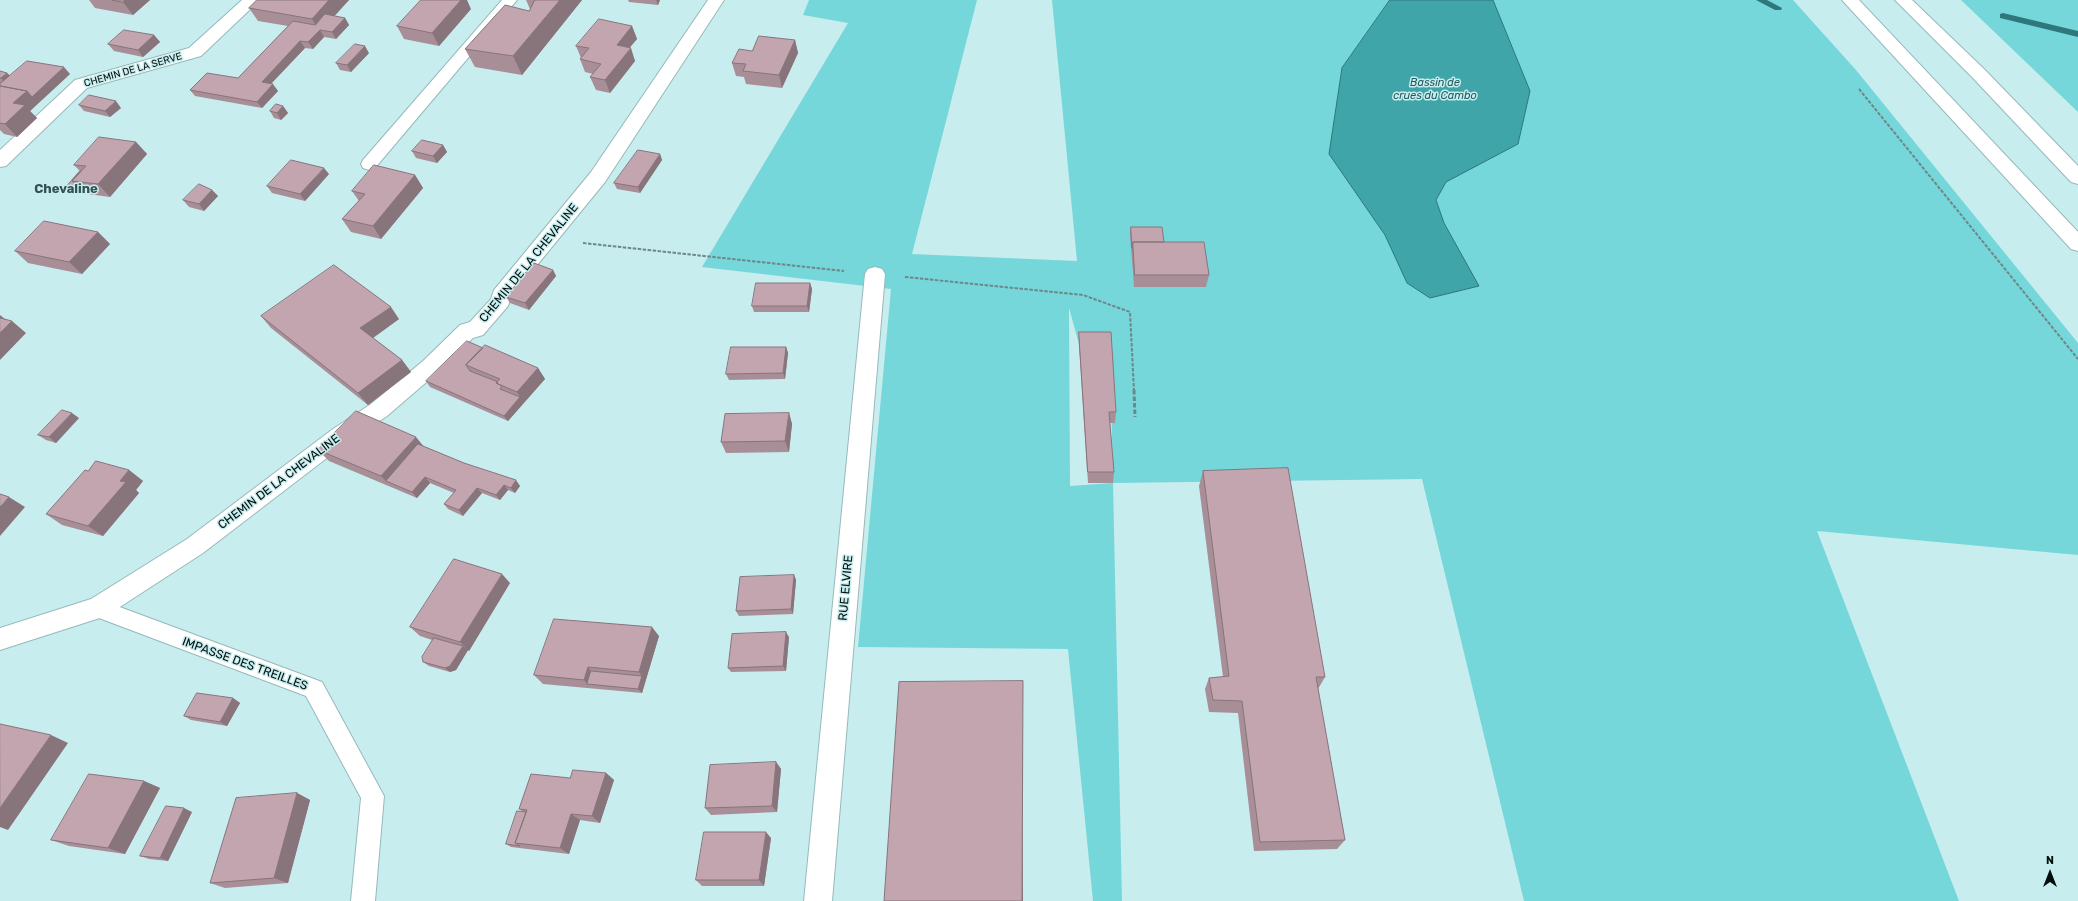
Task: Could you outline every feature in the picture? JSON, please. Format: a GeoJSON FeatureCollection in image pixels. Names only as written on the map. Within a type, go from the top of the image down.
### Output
{"type":"FeatureCollection","features":[{"type":"Feature","properties":{"kind":"main road","name":"CHEMIN DE LA SERVE"},"geometry":{"type":"LineString","coordinates":[[0,161],[81,84],[195,52],[252,0]]}},
{"type":"Feature","properties":{"kind":"main road","name":"CHEMIN DE LA CHEVALINE"},"geometry":{"type":"LineString","coordinates":[[0,639],[98,608],[195,546],[341,435],[379,410],[430,368],[467,331],[476,329],[501,301],[501,295],[598,177],[716,0]]}},
{"type":"Feature","properties":{"kind":"main road"},"geometry":{"type":"LineString","coordinates":[[1850,0],[2078,244]]}},
{"type":"Feature","properties":{"kind":"main road"},"geometry":{"type":"LineString","coordinates":[[1903,0],[1978,73],[2078,177]]}},
{"type":"Feature","properties":{"kind":"main road","name":"RUE ELVIRE"},"geometry":{"type":"LineString","coordinates":[[818,901],[875,274]]}},
{"type":"Feature","properties":{"kind":"lane"},"geometry":{"type":"LineString","coordinates":[[369,164],[510,0]]}},
{"type":"Feature","properties":{"kind":"lane","name":"IMPASSE DES TREILLES"},"geometry":{"type":"LineString","coordinates":[[98,608],[314,690],[373,796],[363,901]]}},
{"type":"Feature","properties":{"kind":"path"},"geometry":{"type":"LineString","coordinates":[[1858,89],[2078,359]]}},
{"type":"Feature","properties":{"kind":"shaded area"},"geometry":{"type":"Polygon","coordinates":[[[809,0],[977,0],[912,254],[1077,261],[1052,0],[1793,0],[1856,70],[2078,343],[2078,555],[1817,531],[1959,901],[1524,901],[1422,479],[1113,483],[1122,901],[1093,901],[1068,649],[858,647],[891,289],[702,267],[848,23],[803,15],[809,0]],[[1069,308],[1070,486],[1113,483],[1110,344],[1079,344],[1069,308]]]}},
{"type":"Feature","properties":{"kind":"shaded area"},"geometry":{"type":"Polygon","coordinates":[[[1961,0],[2078,0],[2078,112],[1961,0]]]}},
{"type":"Feature","properties":{"kind":"water","name":"Bassin de crues du Cambo"},"geometry":{"type":"Polygon","coordinates":[[[1390,0],[1493,0],[1530,91],[1518,144],[1446,182],[1436,200],[1444,223],[1479,286],[1430,298],[1407,283],[1385,235],[1329,154],[1342,68],[1390,0]]]}},
{"type":"Feature","properties":{"kind":"building"},"geometry":{"type":"Polygon","coordinates":[[[112,0],[125,0],[123,2],[112,0]]]}},
{"type":"Feature","properties":{"kind":"building"},"geometry":{"type":"Polygon","coordinates":[[[257,0],[329,0],[312,19],[249,8],[257,0]]]}},
{"type":"Feature","properties":{"kind":"building"},"geometry":{"type":"Polygon","coordinates":[[[421,0],[461,0],[432,33],[397,26],[421,0]]]}},
{"type":"Feature","properties":{"kind":"building"},"geometry":{"type":"Polygon","coordinates":[[[535,0],[560,0],[513,56],[465,49],[505,5],[529,11],[535,0]]]}},
{"type":"Feature","properties":{"kind":"building"},"geometry":{"type":"Polygon","coordinates":[[[325,14],[345,18],[332,32],[320,30],[308,42],[300,41],[262,82],[273,84],[257,102],[190,90],[207,73],[238,78],[293,21],[315,25],[325,14]]]}},
{"type":"Feature","properties":{"kind":"building"},"geometry":{"type":"Polygon","coordinates":[[[599,19],[632,26],[617,45],[631,48],[605,80],[590,77],[601,64],[580,59],[589,48],[576,46],[599,19]]]}},
{"type":"Feature","properties":{"kind":"building"},"geometry":{"type":"Polygon","coordinates":[[[124,30],[154,35],[138,50],[108,44],[124,30]]]}},
{"type":"Feature","properties":{"kind":"building"},"geometry":{"type":"Polygon","coordinates":[[[759,36],[795,40],[779,75],[743,71],[746,64],[732,63],[739,49],[752,51],[759,36]]]}},
{"type":"Feature","properties":{"kind":"building"},"geometry":{"type":"Polygon","coordinates":[[[355,44],[365,46],[347,65],[336,63],[355,44]]]}},
{"type":"Feature","properties":{"kind":"building"},"geometry":{"type":"Polygon","coordinates":[[[27,61],[64,67],[32,97],[27,91],[0,86],[0,84],[27,61]]]}},
{"type":"Feature","properties":{"kind":"building"},"geometry":{"type":"Polygon","coordinates":[[[0,71],[7,73],[0,78],[0,71]]]}},
{"type":"Feature","properties":{"kind":"building"},"geometry":{"type":"Polygon","coordinates":[[[0,86],[27,91],[13,103],[25,105],[5,124],[0,123],[0,86]]]}},
{"type":"Feature","properties":{"kind":"building"},"geometry":{"type":"Polygon","coordinates":[[[89,95],[116,101],[105,111],[79,105],[89,95]]]}},
{"type":"Feature","properties":{"kind":"building"},"geometry":{"type":"Polygon","coordinates":[[[276,104],[283,106],[277,113],[270,111],[276,104]]]}},
{"type":"Feature","properties":{"kind":"building"},"geometry":{"type":"Polygon","coordinates":[[[99,137],[136,142],[98,184],[72,181],[86,166],[74,165],[99,137]]]}},
{"type":"Feature","properties":{"kind":"building"},"geometry":{"type":"Polygon","coordinates":[[[422,140],[443,145],[433,156],[412,151],[422,140]]]}},
{"type":"Feature","properties":{"kind":"building"},"geometry":{"type":"Polygon","coordinates":[[[638,150],[660,154],[638,187],[614,183],[638,150]]]}},
{"type":"Feature","properties":{"kind":"building"},"geometry":{"type":"Polygon","coordinates":[[[291,160],[324,168],[300,194],[267,186],[291,160]]]}},
{"type":"Feature","properties":{"kind":"building"},"geometry":{"type":"Polygon","coordinates":[[[374,165],[415,175],[373,226],[342,219],[365,194],[352,191],[374,165]]]}},
{"type":"Feature","properties":{"kind":"building"},"geometry":{"type":"Polygon","coordinates":[[[80,171],[72,181],[78,187],[67,186],[80,171]]]}},
{"type":"Feature","properties":{"kind":"building"},"geometry":{"type":"Polygon","coordinates":[[[199,184],[212,190],[199,204],[183,200],[199,184]]]}},
{"type":"Feature","properties":{"kind":"building"},"geometry":{"type":"Polygon","coordinates":[[[44,221],[98,232],[69,262],[15,251],[44,221]]]}},
{"type":"Feature","properties":{"kind":"building"},"geometry":{"type":"Polygon","coordinates":[[[1131,227],[1162,227],[1164,242],[1133,242],[1132,248],[1131,227]]]}},
{"type":"Feature","properties":{"kind":"building"},"geometry":{"type":"Polygon","coordinates":[[[1133,242],[1204,242],[1209,275],[1135,275],[1133,242]]]}},
{"type":"Feature","properties":{"kind":"building"},"geometry":{"type":"Polygon","coordinates":[[[534,263],[553,270],[525,303],[506,297],[534,263]]]}},
{"type":"Feature","properties":{"kind":"building"},"geometry":{"type":"Polygon","coordinates":[[[334,265],[391,307],[360,328],[402,360],[358,393],[261,316],[334,265]]]}},
{"type":"Feature","properties":{"kind":"building"},"geometry":{"type":"Polygon","coordinates":[[[756,283],[810,283],[807,306],[752,306],[756,283]]]}},
{"type":"Feature","properties":{"kind":"building"},"geometry":{"type":"Polygon","coordinates":[[[0,318],[12,321],[0,333],[0,318]]]}},
{"type":"Feature","properties":{"kind":"building"},"geometry":{"type":"Polygon","coordinates":[[[1079,332],[1111,332],[1116,412],[1109,412],[1114,472],[1088,472],[1079,332]]]}},
{"type":"Feature","properties":{"kind":"building"},"geometry":{"type":"Polygon","coordinates":[[[467,341],[483,348],[466,365],[470,371],[498,382],[496,383],[502,386],[500,389],[520,397],[504,416],[426,381],[467,341]]]}},
{"type":"Feature","properties":{"kind":"building"},"geometry":{"type":"Polygon","coordinates":[[[485,345],[538,368],[517,392],[496,383],[500,379],[466,365],[485,345]]]}},
{"type":"Feature","properties":{"kind":"building"},"geometry":{"type":"Polygon","coordinates":[[[731,347],[786,347],[783,373],[726,374],[731,347]]]}},
{"type":"Feature","properties":{"kind":"building"},"geometry":{"type":"Polygon","coordinates":[[[62,410],[72,413],[49,437],[38,435],[62,410]]]}},
{"type":"Feature","properties":{"kind":"building"},"geometry":{"type":"Polygon","coordinates":[[[356,411],[416,437],[381,476],[318,450],[356,411]]]}},
{"type":"Feature","properties":{"kind":"building"},"geometry":{"type":"Polygon","coordinates":[[[789,413],[785,441],[721,442],[725,414],[789,413]]]}},
{"type":"Feature","properties":{"kind":"building"},"geometry":{"type":"Polygon","coordinates":[[[418,444],[464,463],[516,480],[511,488],[504,485],[496,495],[477,488],[459,510],[444,504],[456,490],[425,477],[412,492],[386,481],[418,444]]]}},
{"type":"Feature","properties":{"kind":"building"},"geometry":{"type":"Polygon","coordinates":[[[96,461],[129,470],[120,481],[126,482],[88,526],[46,514],[85,470],[88,471],[96,461]]]}},
{"type":"Feature","properties":{"kind":"building"},"geometry":{"type":"Polygon","coordinates":[[[1288,468],[1325,677],[1316,677],[1345,840],[1260,842],[1242,701],[1213,700],[1209,678],[1229,676],[1203,471],[1288,468]]]}},
{"type":"Feature","properties":{"kind":"building"},"geometry":{"type":"Polygon","coordinates":[[[0,494],[9,497],[0,507],[0,494]]]}},
{"type":"Feature","properties":{"kind":"building"},"geometry":{"type":"Polygon","coordinates":[[[454,559],[502,574],[460,642],[410,627],[454,559]]]}},
{"type":"Feature","properties":{"kind":"building"},"geometry":{"type":"Polygon","coordinates":[[[794,575],[791,609],[736,611],[740,577],[794,575]]]}},
{"type":"Feature","properties":{"kind":"building"},"geometry":{"type":"Polygon","coordinates":[[[554,619],[652,627],[639,672],[588,667],[584,680],[534,675],[554,619]]]}},
{"type":"Feature","properties":{"kind":"building"},"geometry":{"type":"Polygon","coordinates":[[[786,632],[783,666],[728,668],[732,634],[786,632]]]}},
{"type":"Feature","properties":{"kind":"building"},"geometry":{"type":"Polygon","coordinates":[[[434,638],[463,646],[450,666],[445,668],[423,662],[422,657],[434,638]]]}},
{"type":"Feature","properties":{"kind":"building"},"geometry":{"type":"Polygon","coordinates":[[[591,671],[642,676],[638,689],[587,684],[591,671]]]}},
{"type":"Feature","properties":{"kind":"building"},"geometry":{"type":"Polygon","coordinates":[[[1023,681],[1022,901],[884,901],[899,682],[1023,681]]]}},
{"type":"Feature","properties":{"kind":"building"},"geometry":{"type":"Polygon","coordinates":[[[197,693],[233,698],[220,722],[184,716],[197,693]]]}},
{"type":"Feature","properties":{"kind":"building"},"geometry":{"type":"Polygon","coordinates":[[[0,724],[51,735],[0,808],[0,724]]]}},
{"type":"Feature","properties":{"kind":"building"},"geometry":{"type":"Polygon","coordinates":[[[776,762],[772,806],[705,808],[710,765],[776,762]]]}},
{"type":"Feature","properties":{"kind":"building"},"geometry":{"type":"Polygon","coordinates":[[[573,770],[606,773],[592,816],[571,814],[560,848],[515,843],[527,810],[519,809],[531,774],[570,778],[573,770]]]}},
{"type":"Feature","properties":{"kind":"building"},"geometry":{"type":"Polygon","coordinates":[[[89,774],[144,781],[108,848],[51,840],[89,774]]]}},
{"type":"Feature","properties":{"kind":"building"},"geometry":{"type":"Polygon","coordinates":[[[297,793],[274,878],[210,883],[236,798],[297,793]]]}},
{"type":"Feature","properties":{"kind":"building"},"geometry":{"type":"Polygon","coordinates":[[[166,806],[184,808],[160,858],[140,856],[166,806]]]}},
{"type":"Feature","properties":{"kind":"building"},"geometry":{"type":"Polygon","coordinates":[[[517,811],[526,812],[515,843],[520,846],[506,844],[517,811]]]}},
{"type":"Feature","properties":{"kind":"building"},"geometry":{"type":"Polygon","coordinates":[[[704,832],[766,832],[759,880],[696,880],[704,832]]]}},
{"type":"Feature","properties":{"kind":"waterway"},"geometry":{"type":"LineString","coordinates":[[1760,0],[1778,8]]}},
{"type":"Feature","properties":{"kind":"waterway"},"geometry":{"type":"LineString","coordinates":[[2003,16],[2078,34]]}},
{"type":"Feature","properties":{"kind":"district","name":"Chevaline"},"geometry":{"type":"Point","coordinates":[66,189]}}]}
